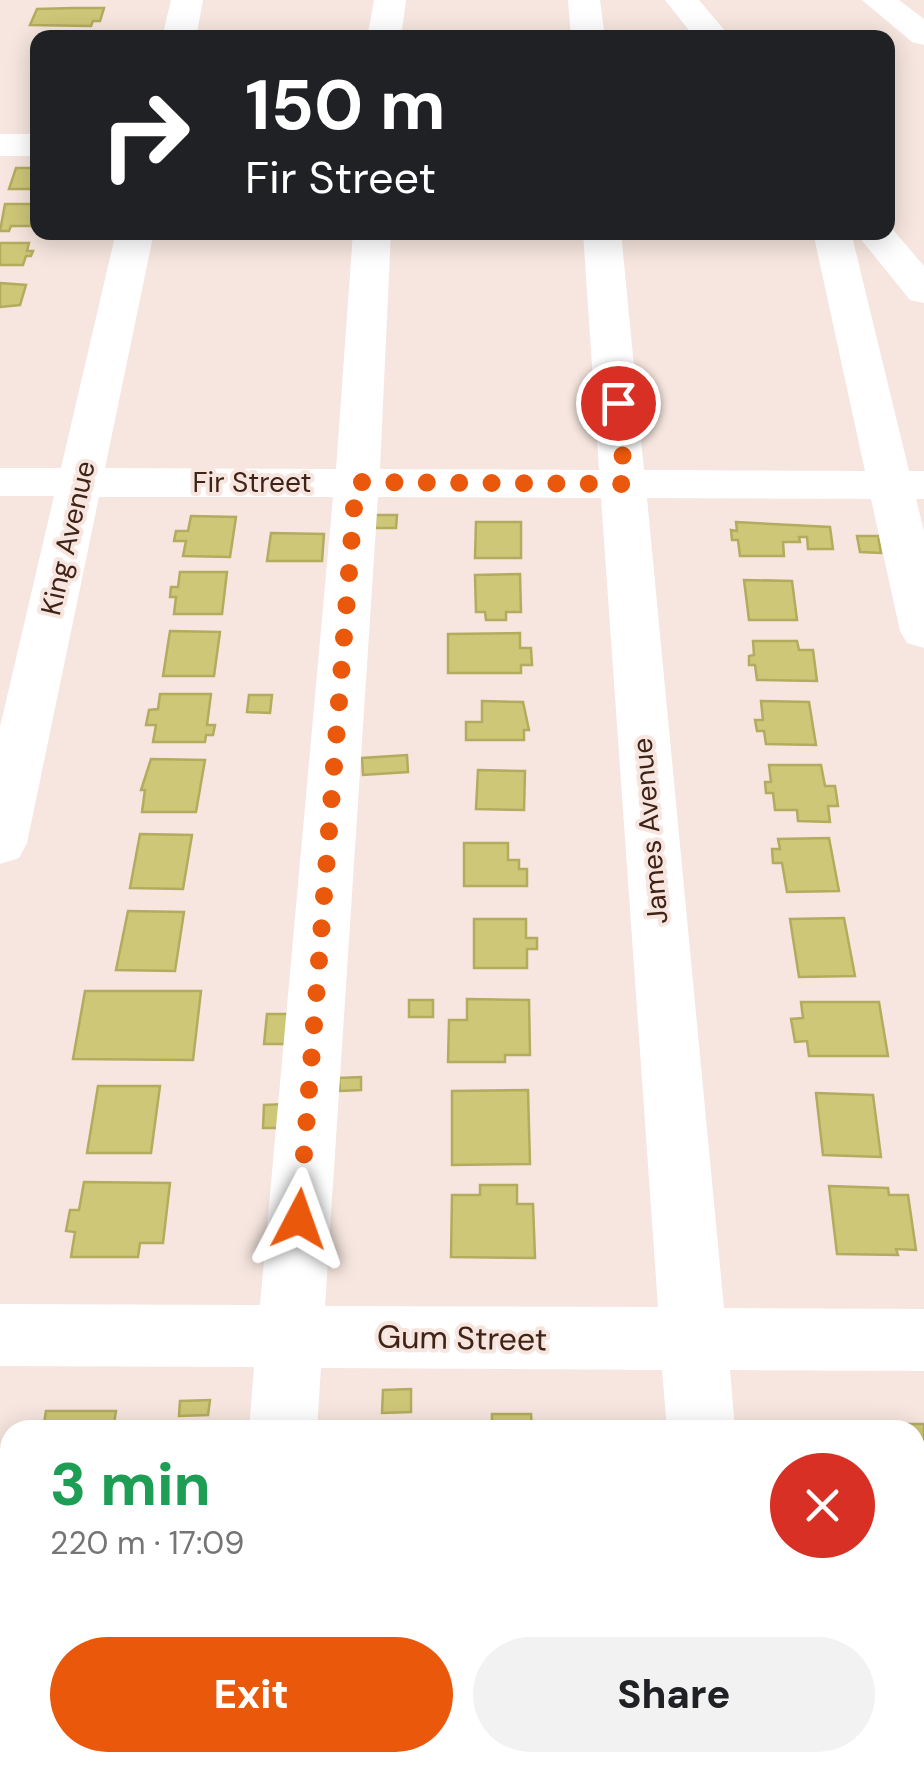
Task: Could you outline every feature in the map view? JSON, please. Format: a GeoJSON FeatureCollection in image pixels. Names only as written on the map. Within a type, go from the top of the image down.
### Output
{"type":"FeatureCollection","features":[{"type":"Feature","properties":{"kind":"street"},"geometry":{"type":"LineString","coordinates":[[180,30],[187,0]]}},
{"type":"Feature","properties":{"kind":"street"},"geometry":{"type":"LineString","coordinates":[[385,30],[390,0]]}},
{"type":"Feature","properties":{"kind":"street"},"geometry":{"type":"LineString","coordinates":[[584,0],[587,30]]}},
{"type":"Feature","properties":{"kind":"street"},"geometry":{"type":"LineString","coordinates":[[681,0],[707,30]]}},
{"type":"Feature","properties":{"kind":"street"},"geometry":{"type":"LineString","coordinates":[[878,0],[924,36]]}},
{"type":"Feature","properties":{"kind":"street"},"geometry":{"type":"LineString","coordinates":[[0,145],[30,145]]}},
{"type":"Feature","properties":{"kind":"street","name":"King Avenue"},"geometry":{"type":"LineString","coordinates":[[0,843],[133,240]]}},
{"type":"Feature","properties":{"kind":"street"},"geometry":{"type":"LineString","coordinates":[[284,1420],[371,240]]}},
{"type":"Feature","properties":{"kind":"street","name":"James Avenue"},"geometry":{"type":"LineString","coordinates":[[603,240],[699,1420]]}},
{"type":"Feature","properties":{"kind":"street"},"geometry":{"type":"LineString","coordinates":[[834,240],[907,485],[924,631]]}},
{"type":"Feature","properties":{"kind":"street"},"geometry":{"type":"LineString","coordinates":[[881,240],[924,292]]}},
{"type":"Feature","properties":{"kind":"street","name":"Fir Street"},"geometry":{"type":"LineString","coordinates":[[0,482],[907,485]]}},
{"type":"Feature","properties":{"kind":"street","name":"Gum Street"},"geometry":{"type":"LineString","coordinates":[[0,1335],[924,1340]]}},
{"type":"Feature","properties":{"kind":"building"},"geometry":{"type":"Polygon","coordinates":[[[104,8],[100,21],[93,21],[91,26],[30,25],[37,9],[104,8]]]}},
{"type":"Feature","properties":{"kind":"building"},"geometry":{"type":"Polygon","coordinates":[[[16,168],[30,168],[30,189],[9,189],[16,168]]]}},
{"type":"Feature","properties":{"kind":"building"},"geometry":{"type":"Polygon","coordinates":[[[5,204],[30,204],[30,226],[11,226],[9,231],[0,231],[5,204]]]}},
{"type":"Feature","properties":{"kind":"building"},"geometry":{"type":"Polygon","coordinates":[[[0,243],[29,243],[27,251],[33,251],[23,265],[0,265],[0,243]]]}},
{"type":"Feature","properties":{"kind":"building"},"geometry":{"type":"Polygon","coordinates":[[[0,283],[26,285],[20,305],[0,307],[0,283]]]}},
{"type":"Feature","properties":{"kind":"building"},"geometry":{"type":"Polygon","coordinates":[[[375,515],[397,515],[396,528],[375,528],[375,515]]]}},
{"type":"Feature","properties":{"kind":"building"},"geometry":{"type":"Polygon","coordinates":[[[191,516],[236,517],[230,557],[183,556],[186,541],[174,541],[176,531],[188,531],[191,516]]]}},
{"type":"Feature","properties":{"kind":"building"},"geometry":{"type":"Polygon","coordinates":[[[476,522],[521,522],[521,558],[475,558],[476,522]]]}},
{"type":"Feature","properties":{"kind":"building"},"geometry":{"type":"Polygon","coordinates":[[[736,522],[830,527],[833,549],[808,549],[807,537],[799,537],[800,542],[783,542],[784,556],[740,556],[738,540],[732,540],[731,530],[737,531],[736,522]]]}},
{"type":"Feature","properties":{"kind":"building"},"geometry":{"type":"Polygon","coordinates":[[[271,533],[324,534],[322,561],[267,561],[271,533]]]}},
{"type":"Feature","properties":{"kind":"building"},"geometry":{"type":"Polygon","coordinates":[[[857,536],[878,536],[881,553],[860,552],[857,536]]]}},
{"type":"Feature","properties":{"kind":"building"},"geometry":{"type":"Polygon","coordinates":[[[180,572],[227,572],[222,614],[174,614],[176,597],[170,597],[171,587],[178,587],[180,572]]]}},
{"type":"Feature","properties":{"kind":"building"},"geometry":{"type":"Polygon","coordinates":[[[520,574],[521,612],[506,612],[506,620],[486,620],[485,612],[476,612],[475,575],[520,574]]]}},
{"type":"Feature","properties":{"kind":"building"},"geometry":{"type":"Polygon","coordinates":[[[744,580],[792,581],[797,620],[749,620],[744,580]]]}},
{"type":"Feature","properties":{"kind":"building"},"geometry":{"type":"Polygon","coordinates":[[[170,631],[220,632],[214,676],[163,676],[170,631]]]}},
{"type":"Feature","properties":{"kind":"building"},"geometry":{"type":"Polygon","coordinates":[[[520,633],[520,648],[531,648],[532,665],[521,665],[521,673],[448,673],[448,634],[520,633]]]}},
{"type":"Feature","properties":{"kind":"building"},"geometry":{"type":"Polygon","coordinates":[[[753,641],[797,641],[799,650],[813,650],[817,681],[757,680],[755,665],[749,665],[749,656],[754,655],[753,641]]]}},
{"type":"Feature","properties":{"kind":"building"},"geometry":{"type":"Polygon","coordinates":[[[160,694],[211,694],[207,725],[215,725],[213,735],[206,735],[205,742],[153,742],[156,725],[146,725],[149,710],[158,709],[160,694]]]}},
{"type":"Feature","properties":{"kind":"building"},"geometry":{"type":"Polygon","coordinates":[[[249,695],[272,695],[270,713],[247,712],[249,695]]]}},
{"type":"Feature","properties":{"kind":"building"},"geometry":{"type":"Polygon","coordinates":[[[482,701],[523,702],[529,730],[524,730],[524,740],[466,740],[466,722],[482,722],[482,701]]]}},
{"type":"Feature","properties":{"kind":"building"},"geometry":{"type":"Polygon","coordinates":[[[761,701],[809,702],[816,745],[766,744],[764,731],[757,731],[755,720],[763,720],[761,701]]]}},
{"type":"Feature","properties":{"kind":"building"},"geometry":{"type":"Polygon","coordinates":[[[407,755],[408,772],[363,775],[362,758],[407,755]]]}},
{"type":"Feature","properties":{"kind":"building"},"geometry":{"type":"Polygon","coordinates":[[[151,759],[205,760],[196,812],[142,812],[145,790],[141,790],[151,759]]]}},
{"type":"Feature","properties":{"kind":"building"},"geometry":{"type":"Polygon","coordinates":[[[769,765],[821,765],[825,786],[835,786],[838,806],[828,806],[830,822],[798,821],[797,810],[775,810],[773,793],[766,793],[765,782],[771,782],[769,765]]]}},
{"type":"Feature","properties":{"kind":"building"},"geometry":{"type":"Polygon","coordinates":[[[478,770],[525,771],[524,810],[476,809],[478,770]]]}},
{"type":"Feature","properties":{"kind":"building"},"geometry":{"type":"Polygon","coordinates":[[[140,834],[192,835],[183,889],[130,888],[140,834]]]}},
{"type":"Feature","properties":{"kind":"building"},"geometry":{"type":"Polygon","coordinates":[[[829,838],[839,891],[787,892],[782,863],[773,863],[772,849],[780,849],[778,839],[829,838]]]}},
{"type":"Feature","properties":{"kind":"building"},"geometry":{"type":"Polygon","coordinates":[[[464,843],[508,843],[508,860],[519,860],[519,869],[527,869],[527,886],[464,886],[464,843]]]}},
{"type":"Feature","properties":{"kind":"building"},"geometry":{"type":"Polygon","coordinates":[[[128,911],[184,912],[175,971],[116,970],[128,911]]]}},
{"type":"Feature","properties":{"kind":"building"},"geometry":{"type":"Polygon","coordinates":[[[844,918],[855,976],[799,977],[790,919],[844,918]]]}},
{"type":"Feature","properties":{"kind":"building"},"geometry":{"type":"Polygon","coordinates":[[[474,919],[526,919],[526,938],[537,938],[537,949],[527,949],[527,968],[474,968],[474,919]]]}},
{"type":"Feature","properties":{"kind":"building"},"geometry":{"type":"Polygon","coordinates":[[[85,991],[201,991],[193,1060],[73,1059],[85,991]]]}},
{"type":"Feature","properties":{"kind":"building"},"geometry":{"type":"Polygon","coordinates":[[[467,999],[529,1000],[530,1055],[505,1055],[505,1062],[448,1062],[449,1020],[467,1020],[467,999]]]}},
{"type":"Feature","properties":{"kind":"building"},"geometry":{"type":"Polygon","coordinates":[[[409,1000],[433,1000],[433,1017],[409,1017],[409,1000]]]}},
{"type":"Feature","properties":{"kind":"building"},"geometry":{"type":"Polygon","coordinates":[[[801,1002],[879,1002],[888,1056],[809,1056],[807,1041],[795,1042],[791,1019],[803,1018],[801,1002]]]}},
{"type":"Feature","properties":{"kind":"building"},"geometry":{"type":"Polygon","coordinates":[[[267,1014],[292,1014],[290,1044],[264,1044],[267,1014]]]}},
{"type":"Feature","properties":{"kind":"building"},"geometry":{"type":"Polygon","coordinates":[[[361,1077],[361,1090],[340,1091],[339,1078],[361,1077]]]}},
{"type":"Feature","properties":{"kind":"building"},"geometry":{"type":"Polygon","coordinates":[[[98,1086],[160,1086],[151,1153],[87,1153],[98,1086]]]}},
{"type":"Feature","properties":{"kind":"building"},"geometry":{"type":"Polygon","coordinates":[[[528,1090],[530,1164],[452,1165],[452,1091],[528,1090]]]}},
{"type":"Feature","properties":{"kind":"building"},"geometry":{"type":"Polygon","coordinates":[[[816,1093],[873,1095],[881,1157],[823,1155],[816,1093]]]}},
{"type":"Feature","properties":{"kind":"building"},"geometry":{"type":"Polygon","coordinates":[[[285,1104],[284,1128],[263,1128],[264,1105],[285,1104]]]}},
{"type":"Feature","properties":{"kind":"building"},"geometry":{"type":"Polygon","coordinates":[[[84,1182],[170,1183],[163,1243],[140,1243],[138,1257],[71,1257],[75,1232],[66,1231],[70,1210],[79,1210],[84,1182]]]}},
{"type":"Feature","properties":{"kind":"building"},"geometry":{"type":"Polygon","coordinates":[[[480,1185],[517,1185],[517,1204],[533,1204],[535,1258],[451,1257],[452,1195],[480,1195],[480,1185]]]}},
{"type":"Feature","properties":{"kind":"building"},"geometry":{"type":"Polygon","coordinates":[[[829,1186],[888,1188],[889,1195],[908,1195],[916,1250],[896,1249],[898,1255],[837,1254],[829,1186]]]}},
{"type":"Feature","properties":{"kind":"building"},"geometry":{"type":"Polygon","coordinates":[[[411,1389],[411,1412],[382,1413],[383,1390],[411,1389]]]}},
{"type":"Feature","properties":{"kind":"building"},"geometry":{"type":"Polygon","coordinates":[[[210,1400],[208,1415],[179,1416],[180,1401],[210,1400]]]}},
{"type":"Feature","properties":{"kind":"building"},"geometry":{"type":"Polygon","coordinates":[[[46,1411],[116,1411],[115,1420],[45,1420],[46,1411]]]}},
{"type":"Feature","properties":{"kind":"building"},"geometry":{"type":"Polygon","coordinates":[[[492,1414],[531,1414],[531,1420],[492,1420],[492,1414]]]}},
{"type":"Feature","properties":{"kind":"route"},"geometry":{"type":"LineString","coordinates":[[299,1219],[356,482],[625,484],[618,403]]}}]}
